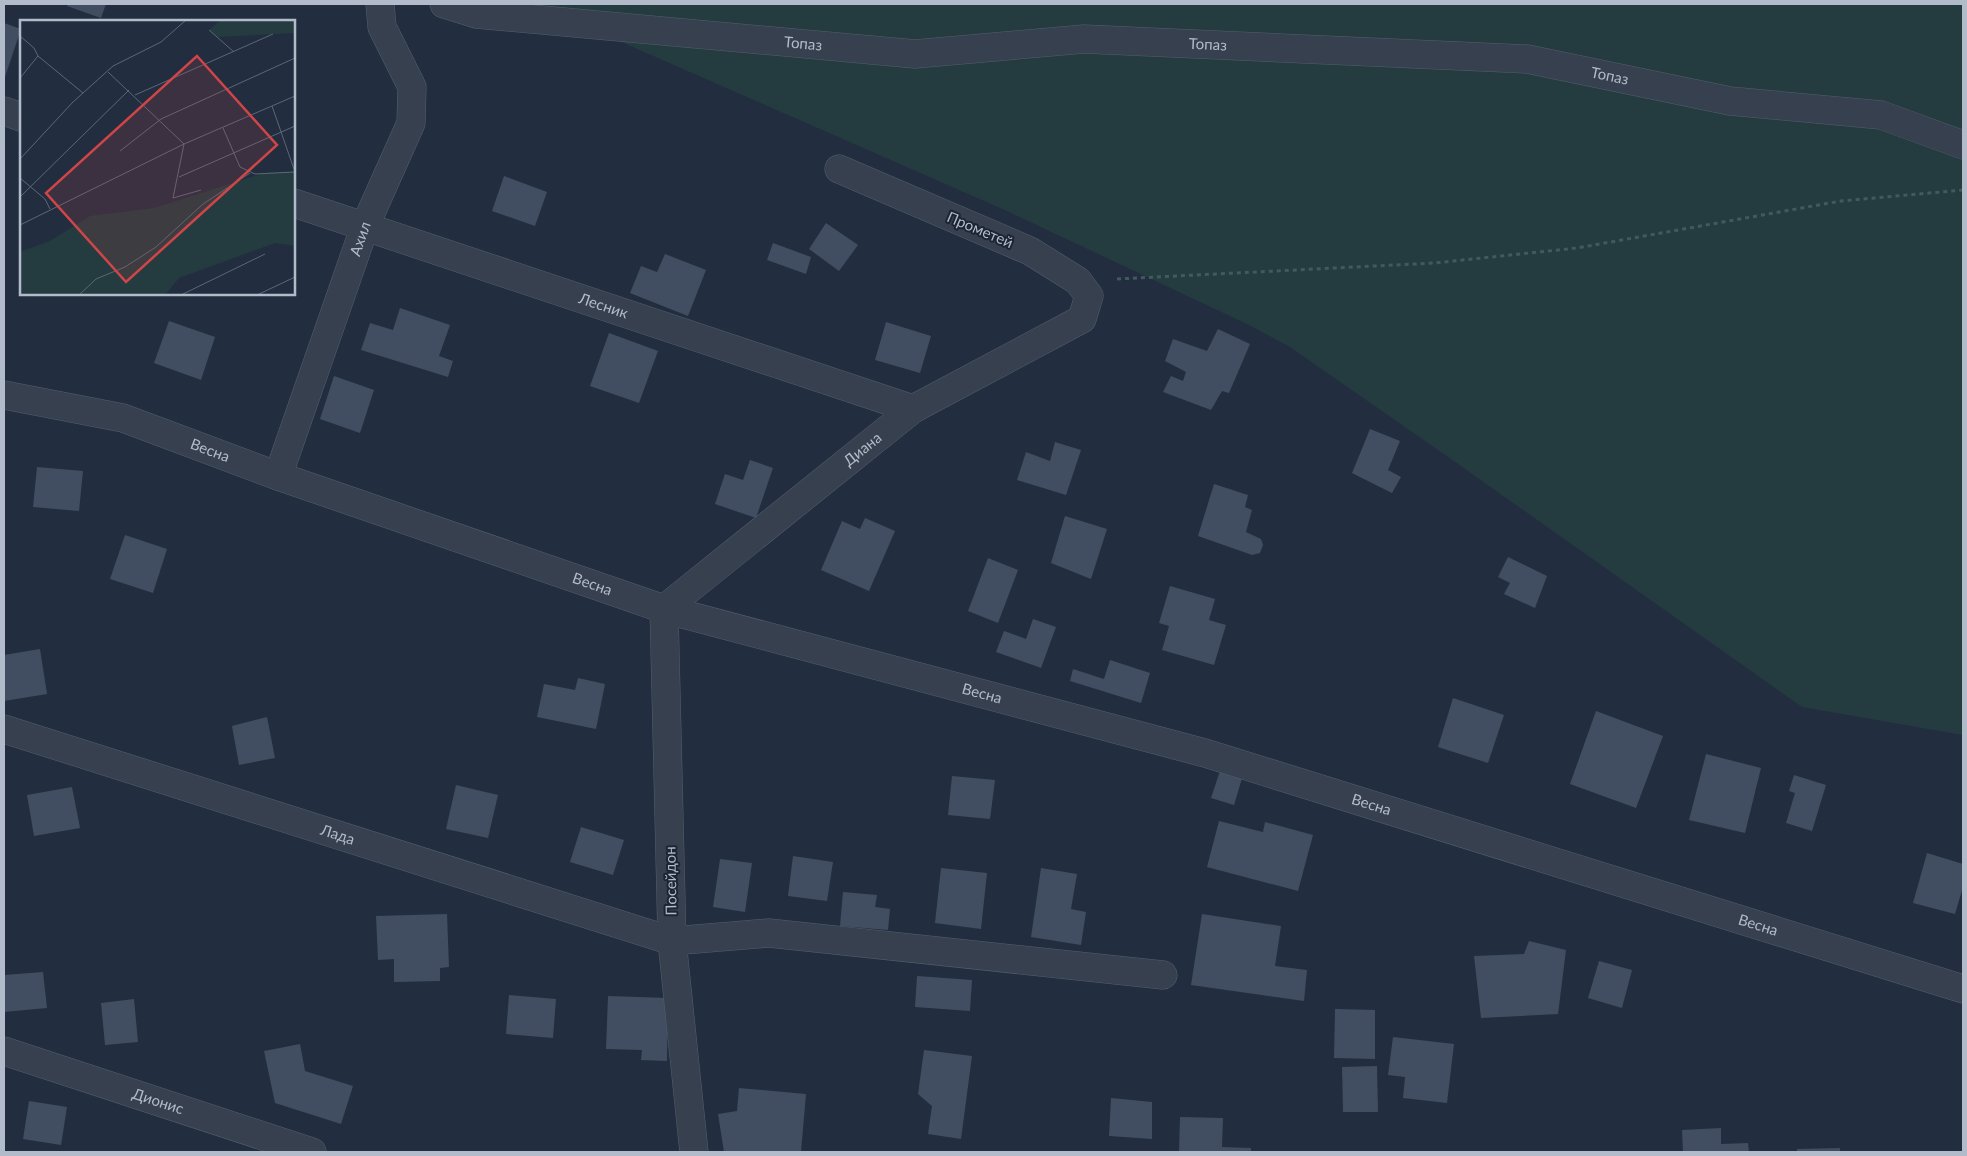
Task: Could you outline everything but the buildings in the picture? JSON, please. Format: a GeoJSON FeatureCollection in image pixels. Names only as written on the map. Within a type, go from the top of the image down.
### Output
{"type":"FeatureCollection","features":[{"type":"Feature","properties":{"kind":"street","name":"Ахил"},"geometry":{"type":"LineString","coordinates":[[278,476],[365,226],[410,123],[412,87],[382,27],[380,4]]}},
{"type":"Feature","properties":{"kind":"street","name":"Топаз"},"geometry":{"type":"LineString","coordinates":[[444,4],[476,14],[915,54],[1084,40],[1526,59],[1730,101],[1881,115],[1963,145]]}},
{"type":"Feature","properties":{"kind":"street"},"geometry":{"type":"LineString","coordinates":[[4,111],[20,117]]}},
{"type":"Feature","properties":{"kind":"street","name":"Прометей"},"geometry":{"type":"LineString","coordinates":[[839,169],[1030,251],[1078,281]]}},
{"type":"Feature","properties":{"kind":"street","name":"Лесник"},"geometry":{"type":"LineString","coordinates":[[295,203],[913,409]]}},
{"type":"Feature","properties":{"kind":"street","name":"Диана"},"geometry":{"type":"LineString","coordinates":[[664,610],[913,409],[1082,319],[1090,296],[1078,281]]}},
{"type":"Feature","properties":{"kind":"street","name":"Весна"},"geometry":{"type":"LineString","coordinates":[[4,395],[123,418],[278,476],[664,610],[1205,753],[1963,989]]}},
{"type":"Feature","properties":{"kind":"street","name":"Посейдон"},"geometry":{"type":"LineString","coordinates":[[664,610],[672,941],[694,1152]]}},
{"type":"Feature","properties":{"kind":"street","name":"Лада"},"geometry":{"type":"LineString","coordinates":[[4,728],[672,941]]}},
{"type":"Feature","properties":{"kind":"street"},"geometry":{"type":"LineString","coordinates":[[672,941],[769,933],[1164,975]]}},
{"type":"Feature","properties":{"kind":"street","name":"Дионис"},"geometry":{"type":"LineString","coordinates":[[4,1051],[312,1152]]}},
{"type":"Feature","properties":{"kind":"path"},"geometry":{"type":"LineString","coordinates":[[1078,281],[1434,263],[1558,250],[1840,201],[1963,190]]}},
{"type":"Feature","properties":{"kind":"green space"},"geometry":{"type":"Polygon","coordinates":[[[535,4],[1963,4],[1963,735],[1802,707],[1290,347],[1249,325],[1007,211],[535,4]]]}}]}
